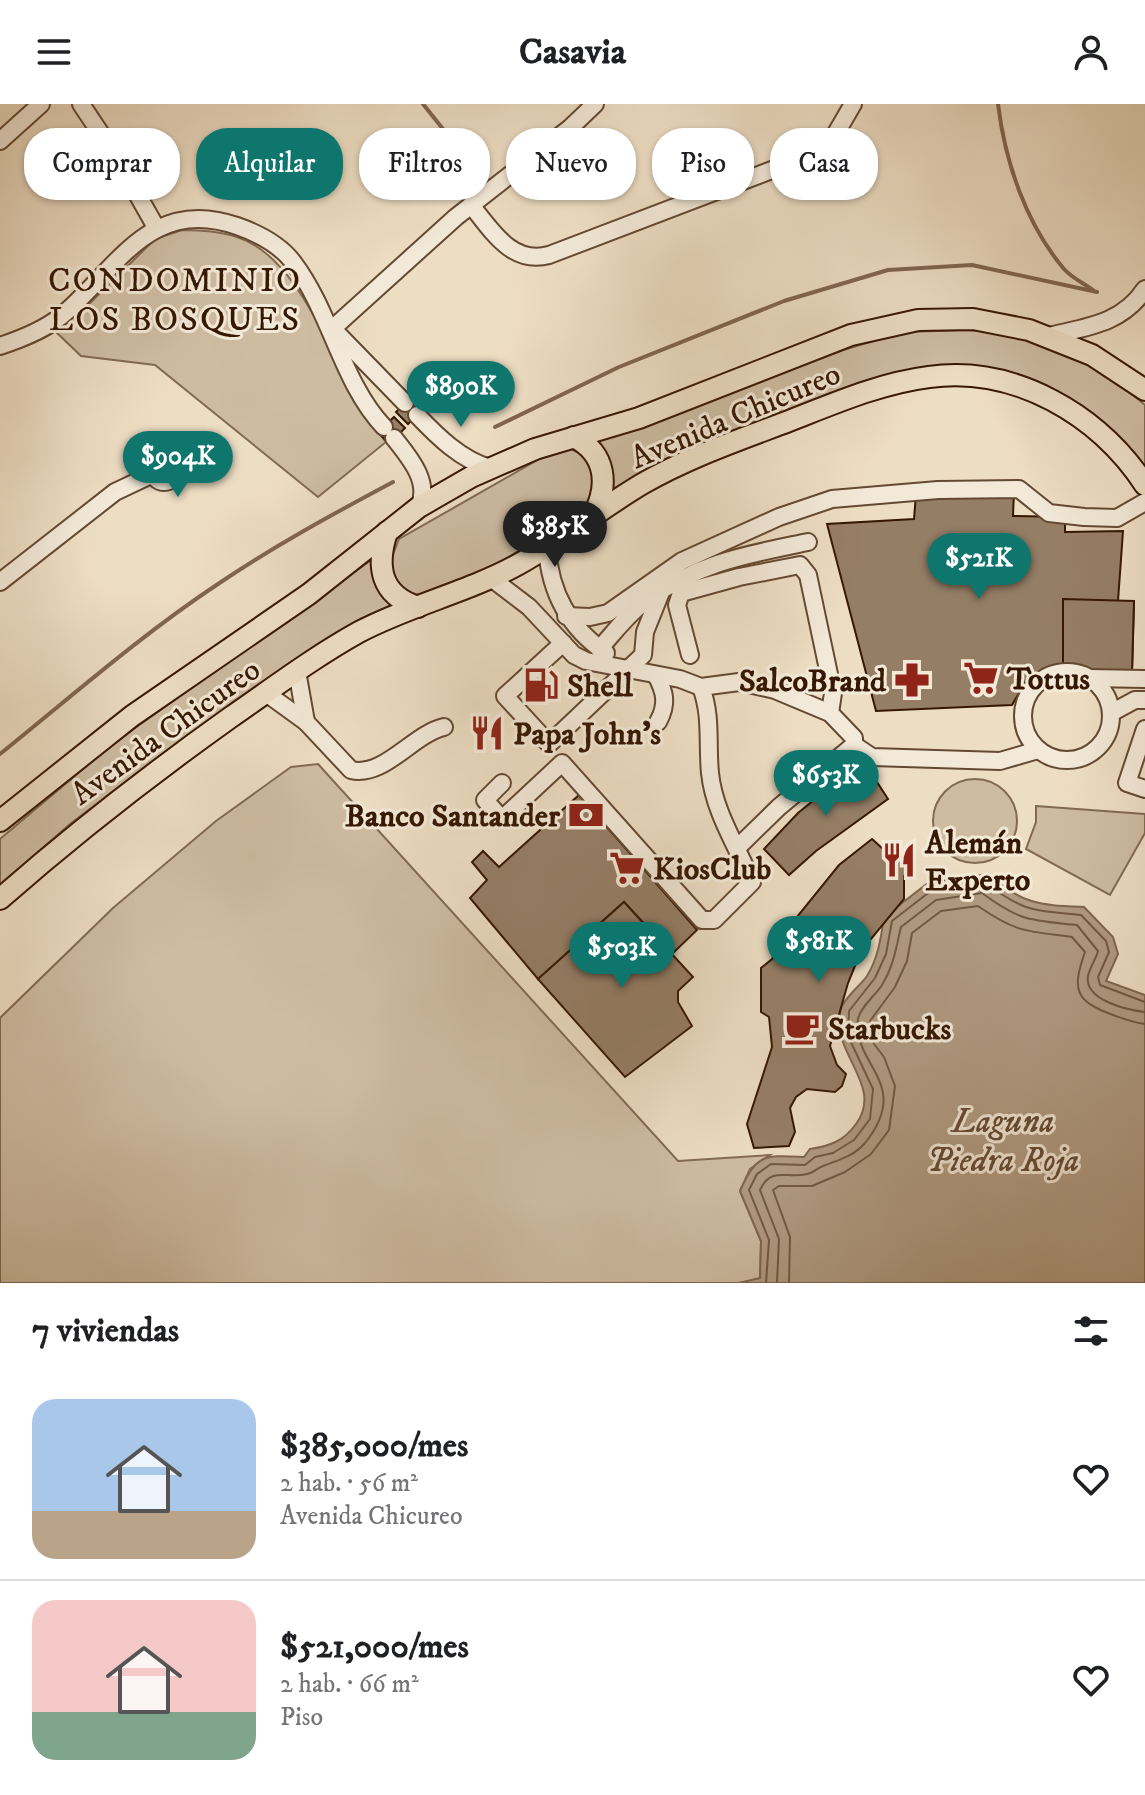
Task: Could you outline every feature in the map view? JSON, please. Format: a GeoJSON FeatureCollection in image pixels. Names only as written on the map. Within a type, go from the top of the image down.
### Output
{"type":"FeatureCollection","features":[{"type":"Feature","properties":{"kind":"main road","name":"Avenida Chicureo"},"geometry":{"type":"LineString","coordinates":[[0,821],[132,716],[309,594],[419,507],[490,468],[574,437],[639,418],[824,345],[889,325],[936,318],[973,319],[1049,336],[1108,363],[1145,390]]}},
{"type":"Feature","properties":{"kind":"main road","name":"Avenida Chicureo"},"geometry":{"type":"LineString","coordinates":[[0,899],[134,788],[297,671],[362,631],[491,578],[547,548],[661,474],[731,443],[860,394],[933,376],[991,379],[1053,401],[1106,438],[1145,485]]}},
{"type":"Feature","properties":{"kind":"main road"},"geometry":{"type":"LineString","coordinates":[[574,437],[593,450],[603,471],[602,495],[593,516]]}},
{"type":"Feature","properties":{"kind":"main road"},"geometry":{"type":"LineString","coordinates":[[387,532],[381,558],[382,579],[395,597],[418,607]]}},
{"type":"Feature","properties":{"kind":"street"},"geometry":{"type":"LineString","coordinates":[[0,141],[41,104]]}},
{"type":"Feature","properties":{"kind":"street"},"geometry":{"type":"LineString","coordinates":[[81,104],[115,155],[157,229]]}},
{"type":"Feature","properties":{"kind":"street"},"geometry":{"type":"LineString","coordinates":[[471,205],[506,246],[526,258],[540,258],[811,155],[835,135],[853,104]]}},
{"type":"Feature","properties":{"kind":"street"},"geometry":{"type":"LineString","coordinates":[[332,329],[471,205],[588,107]]}},
{"type":"Feature","properties":{"kind":"street"},"geometry":{"type":"LineString","coordinates":[[0,346],[26,337],[59,317],[125,250],[157,229],[188,221],[216,221],[264,238],[293,261],[332,329],[340,354],[356,385],[422,481],[423,499],[419,507]]}},
{"type":"Feature","properties":{"kind":"street"},"geometry":{"type":"LineString","coordinates":[[1049,336],[1114,319],[1130,308],[1145,289]]}},
{"type":"Feature","properties":{"kind":"street"},"geometry":{"type":"LineString","coordinates":[[332,329],[353,346],[417,415],[475,464],[490,468]]}},
{"type":"Feature","properties":{"kind":"street"},"geometry":{"type":"LineString","coordinates":[[393,438],[412,433],[417,415]]}},
{"type":"Feature","properties":{"kind":"street"},"geometry":{"type":"LineString","coordinates":[[0,582],[115,492],[153,474]]}},
{"type":"Feature","properties":{"kind":"street"},"geometry":{"type":"LineString","coordinates":[[566,616],[590,617],[608,613],[682,561],[779,517],[847,496],[1019,489],[1049,513],[1117,518],[1145,502]]}},
{"type":"Feature","properties":{"kind":"street"},"geometry":{"type":"LineString","coordinates":[[599,649],[645,601],[695,570],[734,557],[808,542]]}},
{"type":"Feature","properties":{"kind":"street"},"geometry":{"type":"LineString","coordinates":[[547,548],[548,573],[566,616],[584,637],[630,670]]}},
{"type":"Feature","properties":{"kind":"street"},"geometry":{"type":"LineString","coordinates":[[734,557],[739,577]]}},
{"type":"Feature","properties":{"kind":"street"},"geometry":{"type":"LineString","coordinates":[[690,655],[677,605],[678,596],[739,577],[800,565],[805,568],[833,693],[830,713]]}},
{"type":"Feature","properties":{"kind":"street"},"geometry":{"type":"LineString","coordinates":[[491,578],[529,607],[563,643],[586,661],[701,687],[727,682],[754,684],[794,696],[830,713],[854,738],[854,745]]}},
{"type":"Feature","properties":{"kind":"street"},"geometry":{"type":"LineString","coordinates":[[563,643],[505,696],[549,744],[643,655],[645,632],[661,592]]}},
{"type":"Feature","properties":{"kind":"street"},"geometry":{"type":"LineString","coordinates":[[297,671],[306,722]]}},
{"type":"Feature","properties":{"kind":"street"},"geometry":{"type":"LineString","coordinates":[[1088,678],[1109,701],[1110,728],[1093,752],[1080,759],[1051,758],[1038,750],[1024,725],[1023,711],[1027,697],[1047,677],[1060,673],[1088,678],[1145,679]]}},
{"type":"Feature","properties":{"kind":"street"},"geometry":{"type":"LineString","coordinates":[[656,675],[665,696],[664,711],[658,722]]}},
{"type":"Feature","properties":{"kind":"street"},"geometry":{"type":"LineString","coordinates":[[502,783],[485,800],[502,819],[562,763],[702,920],[714,920],[752,882],[719,815],[710,774],[708,705],[701,687]]}},
{"type":"Feature","properties":{"kind":"street"},"geometry":{"type":"LineString","coordinates":[[266,693],[306,722],[351,770],[360,772],[373,768],[444,727]]}},
{"type":"Feature","properties":{"kind":"street"},"geometry":{"type":"LineString","coordinates":[[1111,713],[1135,700],[1145,700]]}},
{"type":"Feature","properties":{"kind":"street"},"geometry":{"type":"LineString","coordinates":[[1143,739],[1127,783],[1145,789]]}},
{"type":"Feature","properties":{"kind":"street"},"geometry":{"type":"LineString","coordinates":[[854,745],[872,757],[912,760],[1000,761],[1038,750]]}},
{"type":"Feature","properties":{"kind":"street"},"geometry":{"type":"LineString","coordinates":[[737,848],[779,807],[854,745]]}},
{"type":"Feature","properties":{"kind":"shaded area"},"geometry":{"type":"Polygon","coordinates":[[[182,230],[210,231],[237,237],[262,250],[284,271],[303,298],[369,419],[386,442],[318,497],[155,365],[81,356],[55,331],[88,305],[155,239],[182,230]]]}},
{"type":"Feature","properties":{"kind":"shaded area"},"geometry":{"type":"Polygon","coordinates":[[[968,330],[1018,335],[1052,345],[1086,362],[1132,394],[1145,405],[1145,467],[1113,433],[957,367],[665,462],[613,489],[610,462],[595,441],[843,350],[904,332],[968,330]]]}},
{"type":"Feature","properties":{"kind":"shaded area"},"geometry":{"type":"Polygon","coordinates":[[[566,448],[586,459],[595,475],[593,494],[580,513],[502,561],[427,596],[412,593],[402,586],[390,562],[399,539],[555,450],[566,448]]]}},
{"type":"Feature","properties":{"kind":"shaded area"},"geometry":{"type":"Polygon","coordinates":[[[370,561],[397,604],[149,764],[70,824],[0,885],[0,839],[114,743],[370,561]]]}},
{"type":"Feature","properties":{"kind":"shaded area"},"geometry":{"type":"Polygon","coordinates":[[[318,764],[678,1161],[770,1155],[750,1169],[740,1191],[761,1241],[760,1279],[739,1283],[0,1283],[0,1018],[113,908],[216,821],[291,767],[318,764]]]}},
{"type":"Feature","properties":{"kind":"shaded area"},"geometry":{"type":"Polygon","coordinates":[[[975,779],[998,786],[1010,798],[1017,821],[1010,844],[998,856],[975,863],[952,856],[940,844],[933,821],[940,798],[952,786],[975,779]]]}},
{"type":"Feature","properties":{"kind":"shaded area"},"geometry":{"type":"Polygon","coordinates":[[[1036,806],[1145,814],[1145,833],[1110,895],[1026,849],[1036,822],[1036,806]]]}},
{"type":"Feature","properties":{"kind":"water","name":"Laguna Piedra Roja"},"geometry":{"type":"Polygon","coordinates":[[[988,874],[1022,898],[1084,907],[1113,937],[1118,954],[1106,981],[1145,995],[1145,1283],[739,1283],[760,1278],[761,1241],[740,1191],[752,1169],[764,1159],[804,1157],[810,1149],[836,1142],[847,1135],[863,1110],[861,1082],[842,1040],[839,1025],[845,1001],[871,969],[884,917],[928,883],[988,874]]]}},
{"type":"Feature","properties":{"kind":"building"},"geometry":{"type":"Polygon","coordinates":[[[417,392],[429,403],[408,424],[396,412],[417,392]]]}},
{"type":"Feature","properties":{"kind":"building"},"geometry":{"type":"Polygon","coordinates":[[[394,417],[405,428],[389,444],[378,432],[394,417]]]}},
{"type":"Feature","properties":{"kind":"building"},"geometry":{"type":"Polygon","coordinates":[[[1014,491],[1013,516],[1065,517],[1065,532],[1123,531],[1118,601],[1134,601],[1132,672],[1063,669],[1029,676],[1012,705],[876,711],[827,524],[914,519],[916,494],[1014,491]]]}},
{"type":"Feature","properties":{"kind":"building"},"geometry":{"type":"Polygon","coordinates":[[[1063,599],[1134,601],[1132,672],[1063,669],[1063,599]]]}},
{"type":"Feature","properties":{"kind":"building"},"geometry":{"type":"Polygon","coordinates":[[[866,765],[888,799],[816,851],[789,875],[764,849],[798,813],[841,778],[866,765]]]}},
{"type":"Feature","properties":{"kind":"building"},"geometry":{"type":"Polygon","coordinates":[[[579,795],[697,930],[672,954],[624,902],[538,979],[470,898],[487,880],[472,862],[483,851],[499,867],[579,795]]]}},
{"type":"Feature","properties":{"kind":"building"},"geometry":{"type":"Polygon","coordinates":[[[872,839],[884,850],[894,844],[913,867],[904,876],[904,899],[861,951],[848,983],[830,1046],[837,1065],[846,1074],[842,1086],[835,1092],[807,1089],[796,1097],[790,1108],[795,1132],[789,1146],[754,1148],[747,1124],[772,1047],[769,1017],[761,1012],[761,968],[772,959],[788,928],[839,865],[872,839]]]}},
{"type":"Feature","properties":{"kind":"building"},"geometry":{"type":"Polygon","coordinates":[[[624,902],[693,977],[678,991],[678,1002],[692,1026],[625,1077],[538,979],[624,902]]]}},
{"type":"Feature","properties":{"kind":"waterway"},"geometry":{"type":"LineString","coordinates":[[423,104],[442,128]]}},
{"type":"Feature","properties":{"kind":"waterway"},"geometry":{"type":"LineString","coordinates":[[998,104],[1012,170],[1028,212],[1064,269],[1094,291]]}},
{"type":"Feature","properties":{"kind":"waterway"},"geometry":{"type":"LineString","coordinates":[[495,427],[619,367],[784,301],[888,270],[972,265],[1097,292]]}},
{"type":"Feature","properties":{"kind":"waterway"},"geometry":{"type":"LineString","coordinates":[[0,754],[107,666],[189,604],[282,543],[393,482]]}},
{"type":"Feature","properties":{"kind":"place","name":"Tottus"},"geometry":{"type":"Point","coordinates":[981,678]}},
{"type":"Feature","properties":{"kind":"place","name":"SalcoBrand"},"geometry":{"type":"Point","coordinates":[912,680]}},
{"type":"Feature","properties":{"kind":"place","name":"Shell"},"geometry":{"type":"Point","coordinates":[541,685]}},
{"type":"Feature","properties":{"kind":"place","name":"Papa John's"},"geometry":{"type":"Point","coordinates":[487,733]}},
{"type":"Feature","properties":{"kind":"place","name":"Banco Santander"},"geometry":{"type":"Point","coordinates":[586,815]}},
{"type":"Feature","properties":{"kind":"place","name":"Alemán Experto"},"geometry":{"type":"Point","coordinates":[899,860]}},
{"type":"Feature","properties":{"kind":"place","name":"KiosClub"},"geometry":{"type":"Point","coordinates":[627,868]}},
{"type":"Feature","properties":{"kind":"place","name":"Starbucks"},"geometry":{"type":"Point","coordinates":[802,1028]}},
{"type":"Feature","properties":{"kind":"district","name":"CONDOMINIO LOS BOSQUES"},"geometry":{"type":"Point","coordinates":[175,298]}}]}
